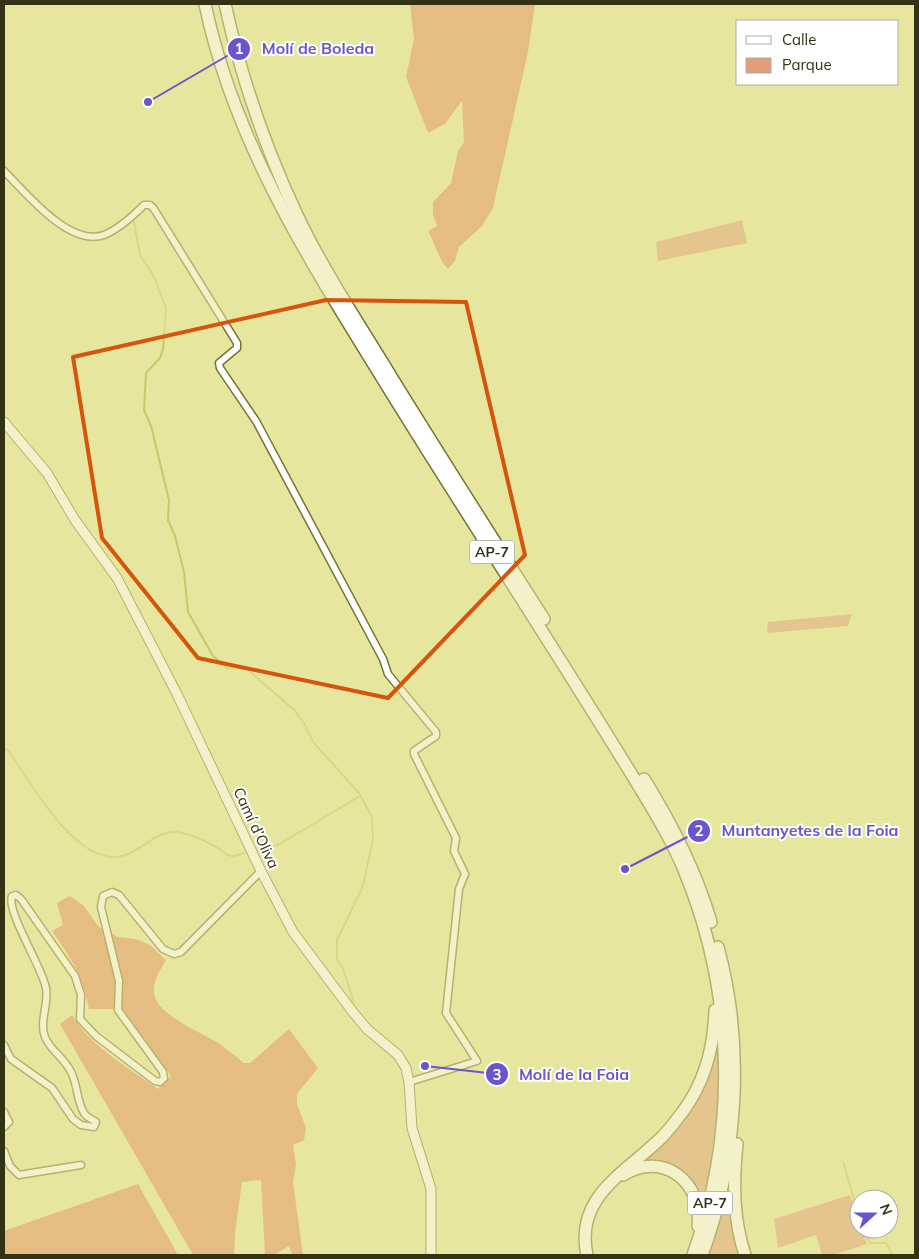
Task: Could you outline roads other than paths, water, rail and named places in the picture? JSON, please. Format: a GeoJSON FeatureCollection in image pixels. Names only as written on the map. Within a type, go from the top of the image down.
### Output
{"type":"FeatureCollection","features":[{"type":"Feature","properties":{"kind":"highway","name":"AP-7"},"geometry":{"type":"LineString","coordinates":[[205,4],[214,45],[237,113],[285,216],[399,406],[643,793],[683,868],[705,928],[716,978],[732,1119]]}},
{"type":"Feature","properties":{"kind":"highway","name":"AP-7"},"geometry":{"type":"LineString","coordinates":[[225,4],[257,118],[297,216],[324,265],[407,402],[671,824],[704,900],[737,1015],[732,1119],[728,1152],[716,1212],[702,1255]]}},
{"type":"Feature","properties":{"kind":"highway"},"geometry":{"type":"LineString","coordinates":[[587,1255],[584,1234],[589,1214],[602,1191],[621,1170],[662,1137],[692,1098],[706,1067],[714,1026],[715,994],[705,942],[705,928]]}},
{"type":"Feature","properties":{"kind":"highway"},"geometry":{"type":"LineString","coordinates":[[732,1119],[728,1152],[737,1227],[745,1255]]}},
{"type":"Feature","properties":{"kind":"highway","name":"AP-7"},"geometry":{"type":"LineString","coordinates":[[692,1255],[728,1152]]}},
{"type":"Feature","properties":{"kind":"highway"},"geometry":{"type":"LineString","coordinates":[[611,1182],[634,1169],[654,1166],[666,1169],[687,1182],[696,1197],[699,1215],[692,1255]]}},
{"type":"Feature","properties":{"kind":"street"},"geometry":{"type":"LineString","coordinates":[[4,171],[52,218],[85,236],[100,236],[111,231],[144,205],[150,205],[154,209],[237,343],[237,348],[219,363],[220,368],[256,421],[383,659],[388,674],[436,732],[436,736],[414,750],[414,754],[456,838],[454,851],[466,874],[459,889],[446,1013],[477,1061],[410,1082]]}},
{"type":"Feature","properties":{"kind":"street","name":"Camí d’Oliva"},"geometry":{"type":"LineString","coordinates":[[4,422],[47,473],[75,520],[117,578],[177,694],[260,871],[300,941],[359,1020],[398,1055],[406,1068],[410,1082],[412,1128],[431,1189],[431,1255]]}},
{"type":"Feature","properties":{"kind":"street"},"geometry":{"type":"LineString","coordinates":[[4,1045],[10,1059],[52,1088],[76,1122],[88,1127],[94,1127],[96,1122],[86,1116],[80,1105],[70,1070],[44,1036],[43,1022],[47,1000],[45,982],[14,911],[10,900],[12,896],[16,895],[22,899],[71,969],[81,995],[80,1019],[108,1045],[155,1081],[160,1082],[164,1078],[163,1072],[118,1010],[118,981],[101,907],[103,896],[112,892],[119,895],[163,949],[174,954],[181,952],[260,871]]}},
{"type":"Feature","properties":{"kind":"street"},"geometry":{"type":"LineString","coordinates":[[4,1112],[9,1122],[4,1127]]}},
{"type":"Feature","properties":{"kind":"street"},"geometry":{"type":"LineString","coordinates":[[4,1152],[10,1166],[19,1175],[81,1165]]}},
{"type":"Feature","properties":{"kind":"waterway"},"geometry":{"type":"LineString","coordinates":[[134,222],[140,255],[153,275],[166,308],[163,349],[160,358],[146,373],[144,410],[151,426],[169,500],[168,520],[175,536],[184,572],[188,612],[213,656],[227,668],[247,669],[294,710],[304,723],[313,742],[359,793],[372,817],[373,839],[363,886],[337,940],[337,959],[343,969],[354,1003]]}},
{"type":"Feature","properties":{"kind":"waterway"},"geometry":{"type":"LineString","coordinates":[[4,748],[9,751],[29,783],[57,820],[89,849],[106,856],[123,856],[162,834],[177,832],[202,840],[225,854],[236,856],[247,852]]}},
{"type":"Feature","properties":{"kind":"waterway"},"geometry":{"type":"LineString","coordinates":[[254,851],[278,845],[360,796]]}},
{"type":"Feature","properties":{"kind":"waterway"},"geometry":{"type":"LineString","coordinates":[[843,1162],[851,1189]]}},
{"type":"Feature","properties":{"kind":"waterway"},"geometry":{"type":"LineString","coordinates":[[868,1239],[870,1243],[886,1243],[893,1255]]}},
{"type":"Feature","properties":{"kind":"place","name":"Molí de Boleda"},"geometry":{"type":"Point","coordinates":[148,102]}},
{"type":"Feature","properties":{"kind":"place","name":"Muntanyetes de la Foia"},"geometry":{"type":"Point","coordinates":[625,869]}},
{"type":"Feature","properties":{"kind":"place","name":"Molí de la Foia"},"geometry":{"type":"Point","coordinates":[425,1066]}}]}
